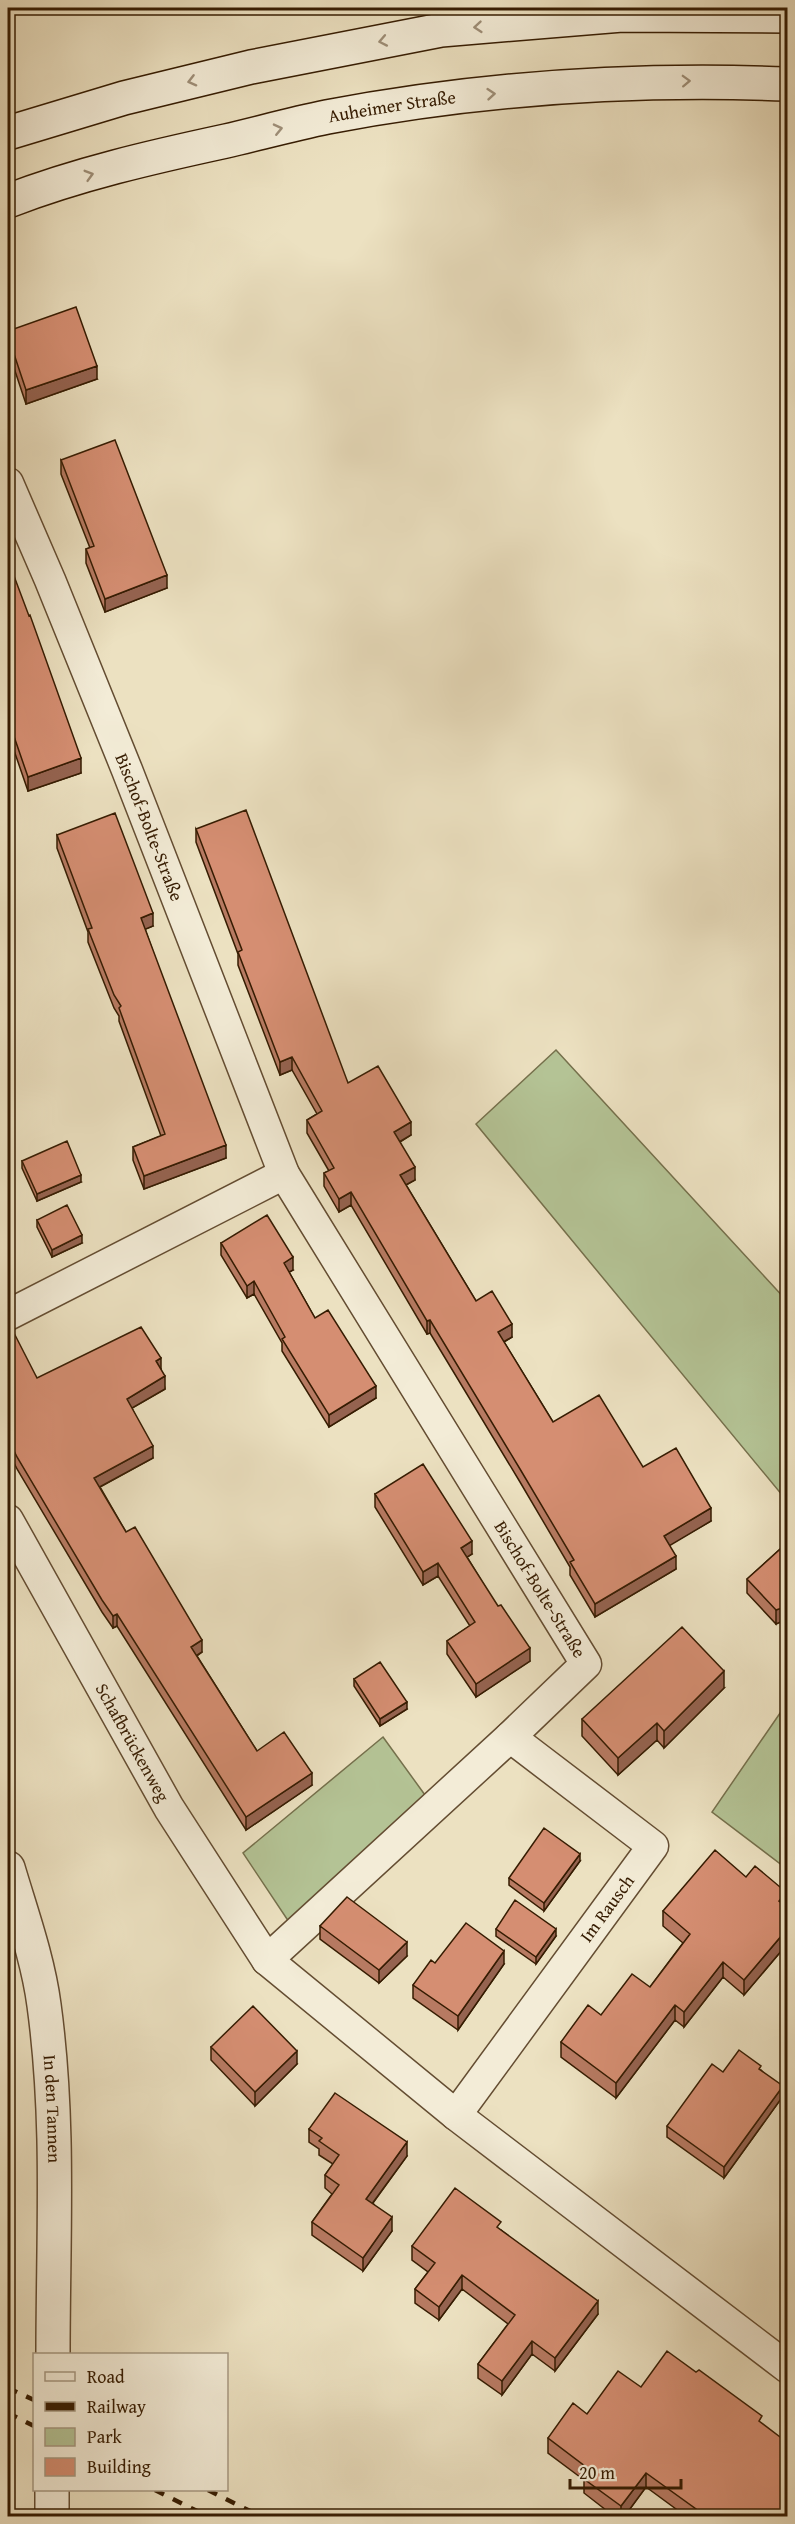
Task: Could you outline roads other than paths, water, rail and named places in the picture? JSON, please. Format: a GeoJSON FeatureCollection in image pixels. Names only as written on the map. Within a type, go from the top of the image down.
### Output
{"type":"FeatureCollection","features":[{"type":"Feature","properties":{"kind":"main road"},"geometry":{"type":"LineString","coordinates":[[8,133],[124,98],[251,67],[441,30],[622,15],[788,16]]}},
{"type":"Feature","properties":{"kind":"main road","name":"Auheimer Straße"},"geometry":{"type":"LineString","coordinates":[[8,201],[146,159],[327,117],[458,97],[625,84],[705,81],[788,84]]}},
{"type":"Feature","properties":{"kind":"main road","name":"In den Tannen"},"geometry":{"type":"LineString","coordinates":[[8,1868],[44,2002],[53,2088],[56,2173],[53,2339]]}},
{"type":"Feature","properties":{"kind":"main road"},"geometry":{"type":"LineString","coordinates":[[52,2491],[52,2517]]}},
{"type":"Feature","properties":{"kind":"street","name":"Bischof-Bolte-Straße"},"geometry":{"type":"LineString","coordinates":[[8,483],[127,770],[284,1174],[586,1664],[510,1737],[267,1960]]}},
{"type":"Feature","properties":{"kind":"street"},"geometry":{"type":"LineString","coordinates":[[8,1315],[284,1174]]}},
{"type":"Feature","properties":{"kind":"street","name":"Schafbrückenweg"},"geometry":{"type":"LineString","coordinates":[[8,1520],[169,1808],[267,1960]]}},
{"type":"Feature","properties":{"kind":"street","name":"Im Rausch"},"geometry":{"type":"LineString","coordinates":[[456,2115],[653,1846],[510,1737]]}},
{"type":"Feature","properties":{"kind":"street"},"geometry":{"type":"LineString","coordinates":[[267,1960],[456,2115],[788,2368]]}},
{"type":"Feature","properties":{"kind":"railway"},"geometry":{"type":"LineString","coordinates":[[8,2388],[33,2400]]}},
{"type":"Feature","properties":{"kind":"railway"},"geometry":{"type":"LineString","coordinates":[[8,2413],[33,2426]]}},
{"type":"Feature","properties":{"kind":"railway"},"geometry":{"type":"LineString","coordinates":[[157,2491],[207,2516]]}},
{"type":"Feature","properties":{"kind":"railway"},"geometry":{"type":"LineString","coordinates":[[210,2491],[260,2516]]}}]}
